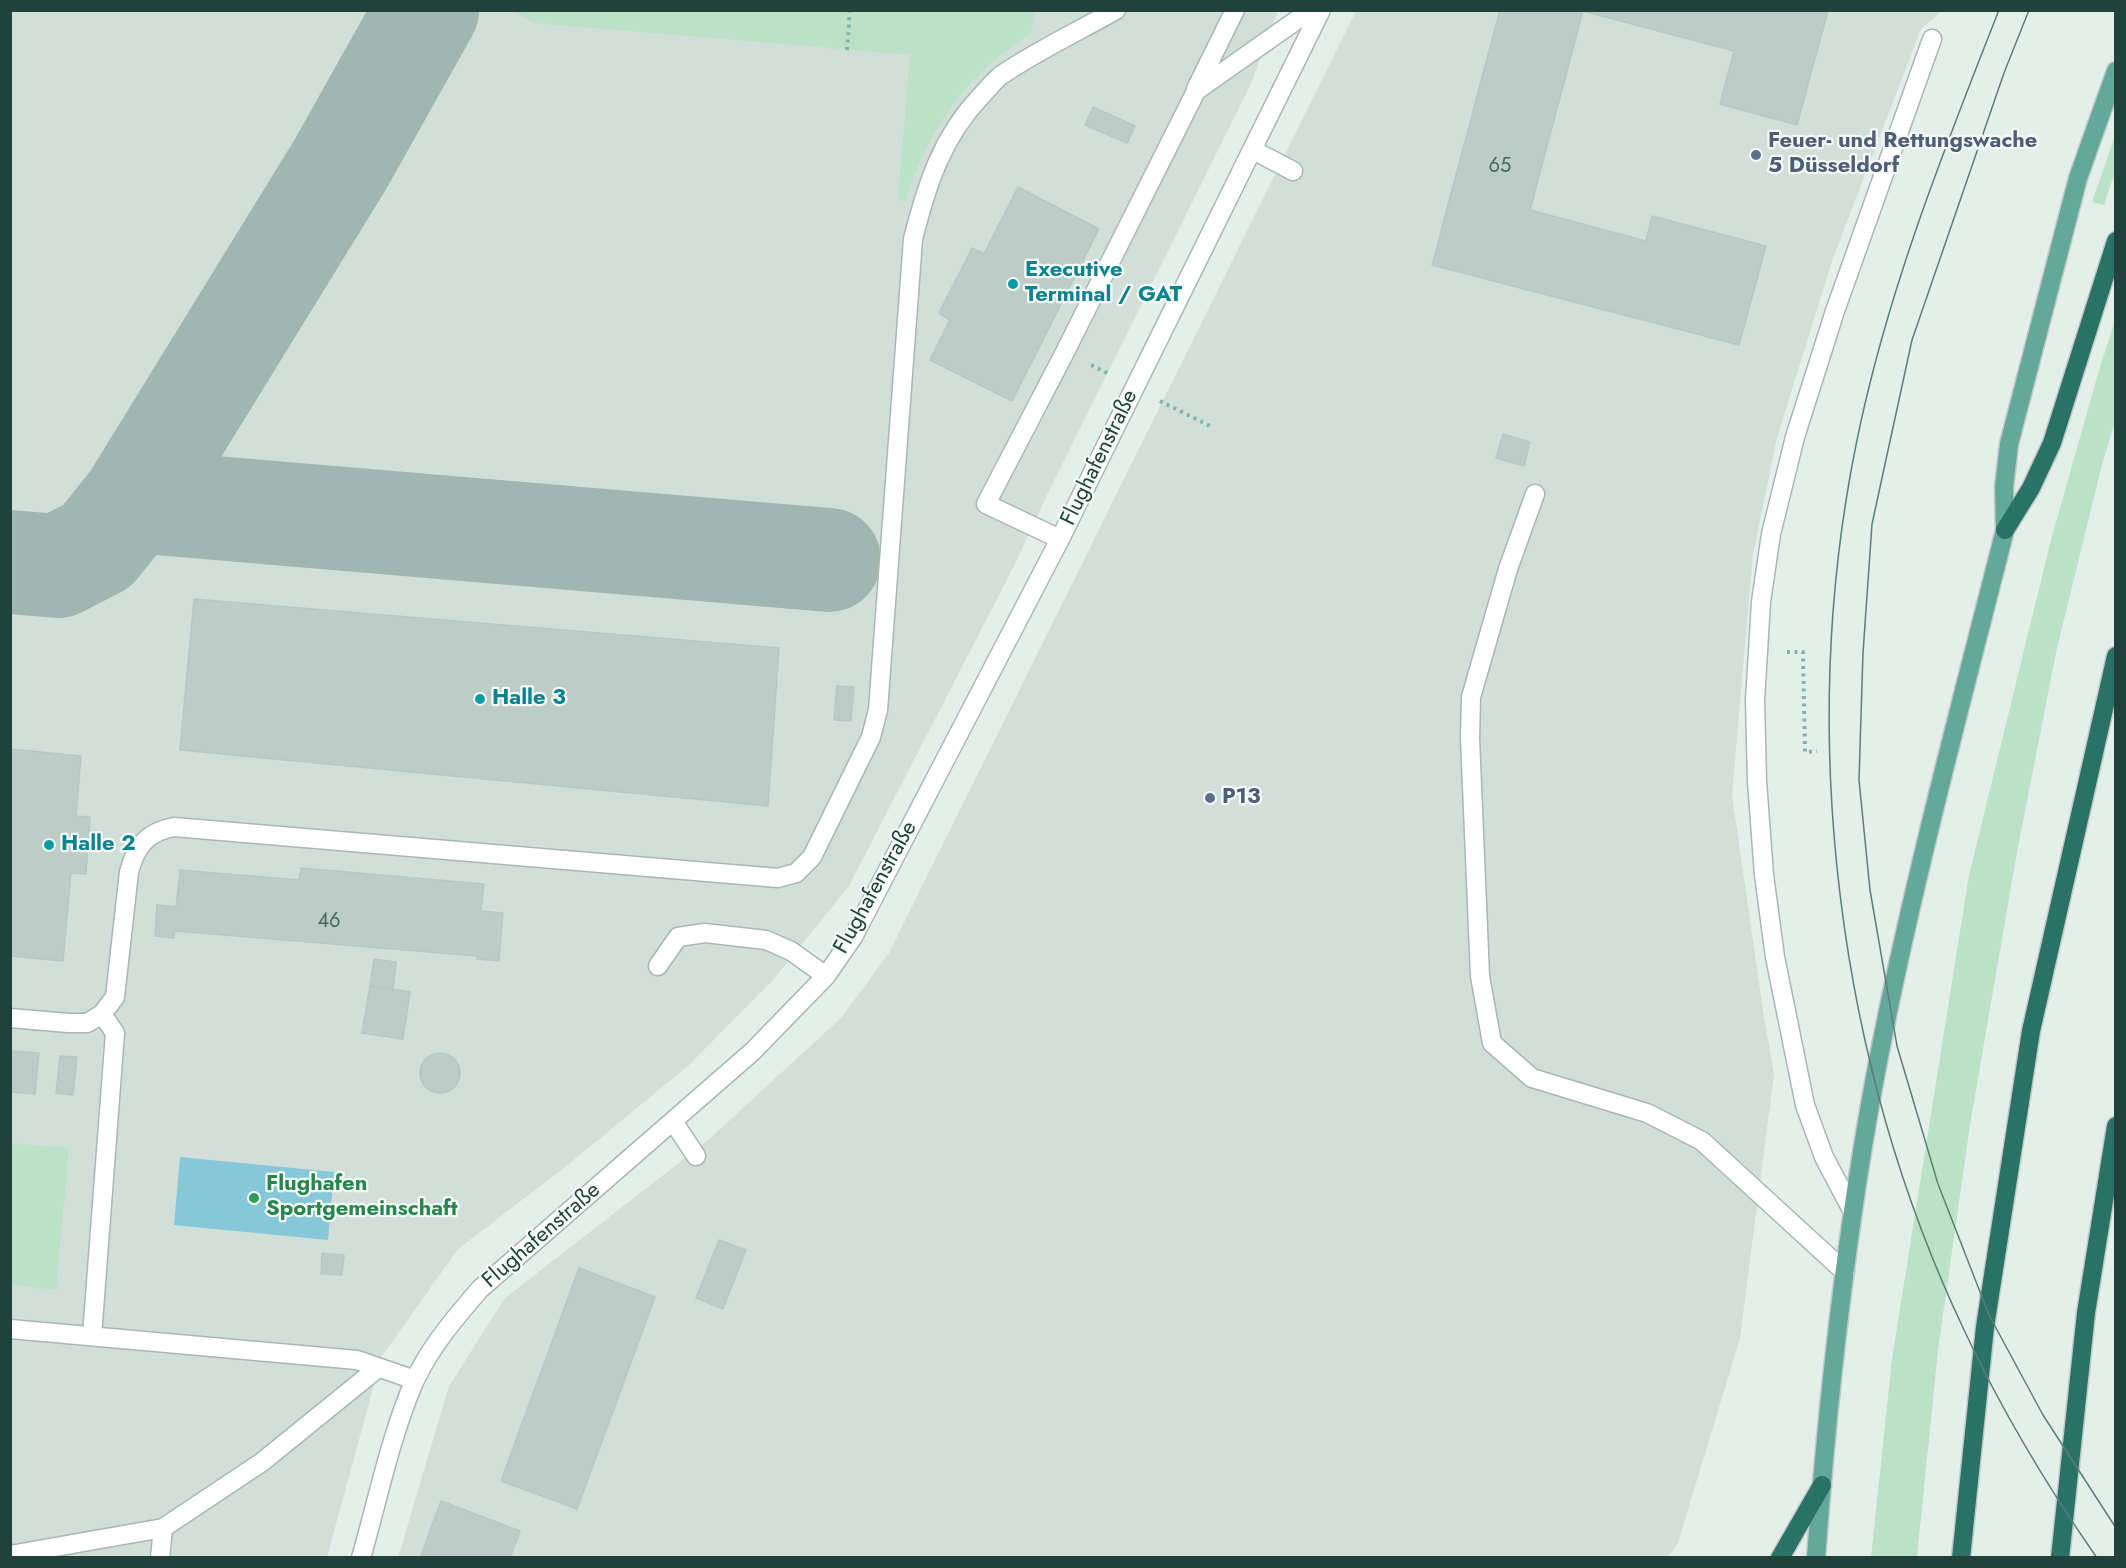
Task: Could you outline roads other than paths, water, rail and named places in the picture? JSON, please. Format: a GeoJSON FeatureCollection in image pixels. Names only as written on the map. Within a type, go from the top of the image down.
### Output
{"type":"FeatureCollection","features":[{"type":"Feature","properties":{"kind":"highway"},"geometry":{"type":"LineString","coordinates":[[2005,530],[2031,488],[2052,443],[2115,241]]}},
{"type":"Feature","properties":{"kind":"highway"},"geometry":{"type":"LineString","coordinates":[[1961,1557],[1985,1327],[2031,1031],[2115,656]]}},
{"type":"Feature","properties":{"kind":"highway"},"geometry":{"type":"LineString","coordinates":[[2060,1557],[2086,1312],[2115,1126]]}},
{"type":"Feature","properties":{"kind":"highway"},"geometry":{"type":"LineString","coordinates":[[1780,1557],[1822,1485]]}},
{"type":"Feature","properties":{"kind":"main road"},"geometry":{"type":"LineString","coordinates":[[1816,1557],[1852,1210],[1884,1030],[1920,869],[2005,530],[2004,487],[2009,444],[2078,178],[2115,71]]}},
{"type":"Feature","properties":{"kind":"street"},"geometry":{"type":"LineString","coordinates":[[10,1018],[87,1023],[102,1014],[115,997],[129,872],[134,855],[158,830],[174,827],[778,878],[796,873],[812,857],[871,737],[878,710],[913,239],[925,192],[946,143],[969,109],[999,78],[1034,55],[1116,10]]}},
{"type":"Feature","properties":{"kind":"street"},"geometry":{"type":"LineString","coordinates":[[1060,539],[986,504],[1065,352],[1235,10]]}},
{"type":"Feature","properties":{"kind":"street"},"geometry":{"type":"LineString","coordinates":[[1196,91],[1311,10]]}},
{"type":"Feature","properties":{"kind":"street","name":"Flughafenstraße"},"geometry":{"type":"LineString","coordinates":[[361,1557],[401,1417],[415,1380],[443,1333],[480,1289],[752,1052],[826,976],[853,937],[1060,539],[1321,10]]}},
{"type":"Feature","properties":{"kind":"street"},"geometry":{"type":"LineString","coordinates":[[1852,1210],[1824,1157],[1805,1105],[1775,957],[1764,875],[1756,781],[1755,700],[1761,602],[1771,534],[1794,437],[1835,311],[1932,39]]}},
{"type":"Feature","properties":{"kind":"street"},"geometry":{"type":"LineString","coordinates":[[1253,150],[1293,171]]}},
{"type":"Feature","properties":{"kind":"street"},"geometry":{"type":"LineString","coordinates":[[1536,494],[1508,569],[1471,697],[1470,738],[1480,976],[1492,1043],[1532,1078],[1647,1113],[1702,1141],[1845,1272]]}},
{"type":"Feature","properties":{"kind":"street"},"geometry":{"type":"LineString","coordinates":[[658,966],[678,937],[705,933],[766,940],[791,951],[826,976]]}},
{"type":"Feature","properties":{"kind":"street"},"geometry":{"type":"LineString","coordinates":[[92,1336],[115,1033],[102,1014]]}},
{"type":"Feature","properties":{"kind":"street"},"geometry":{"type":"LineString","coordinates":[[673,1121],[696,1156]]}},
{"type":"Feature","properties":{"kind":"street"},"geometry":{"type":"LineString","coordinates":[[10,1329],[357,1360],[415,1380]]}},
{"type":"Feature","properties":{"kind":"street"},"geometry":{"type":"LineString","coordinates":[[10,1555],[163,1528],[262,1462],[378,1368]]}},
{"type":"Feature","properties":{"kind":"street"},"geometry":{"type":"LineString","coordinates":[[160,1557],[163,1528]]}},
{"type":"Feature","properties":{"kind":"water","name":"Flughafen Sportgemeinschaft"},"geometry":{"type":"Polygon","coordinates":[[[180,1157],[334,1172],[328,1240],[174,1225],[180,1157]]]}},
{"type":"Feature","properties":{"kind":"tram line"},"geometry":{"type":"LineString","coordinates":[[1999,10],[1937,170],[1900,279],[1868,389],[1856,445],[1838,556],[1830,669],[1831,783],[1840,897],[1859,1010],[1886,1121],[1921,1229],[1965,1332],[1994,1391],[2043,1476],[2097,1558]]}},
{"type":"Feature","properties":{"kind":"tram line"},"geometry":{"type":"LineString","coordinates":[[2029,10],[2004,73],[1912,340],[1872,524],[1863,653],[1859,780],[1870,890],[1897,1046],[1938,1184],[1989,1315],[2043,1415],[2116,1528]]}},
{"type":"Feature","properties":{"kind":"place","name":"Feuer- und Rettungswache 5 Düsseldorf"},"geometry":{"type":"Point","coordinates":[1756,155]}},
{"type":"Feature","properties":{"kind":"place","name":"Executive Terminal / GAT"},"geometry":{"type":"Point","coordinates":[1013,284]}},
{"type":"Feature","properties":{"kind":"place","name":"Halle 3"},"geometry":{"type":"Point","coordinates":[480,699]}},
{"type":"Feature","properties":{"kind":"place","name":"P13"},"geometry":{"type":"Point","coordinates":[1210,798]}},
{"type":"Feature","properties":{"kind":"place","name":"Halle 2"},"geometry":{"type":"Point","coordinates":[49,845]}},
{"type":"Feature","properties":{"kind":"place","name":"Flughafen Sportgemeinschaft"},"geometry":{"type":"Point","coordinates":[254,1198]}}]}
